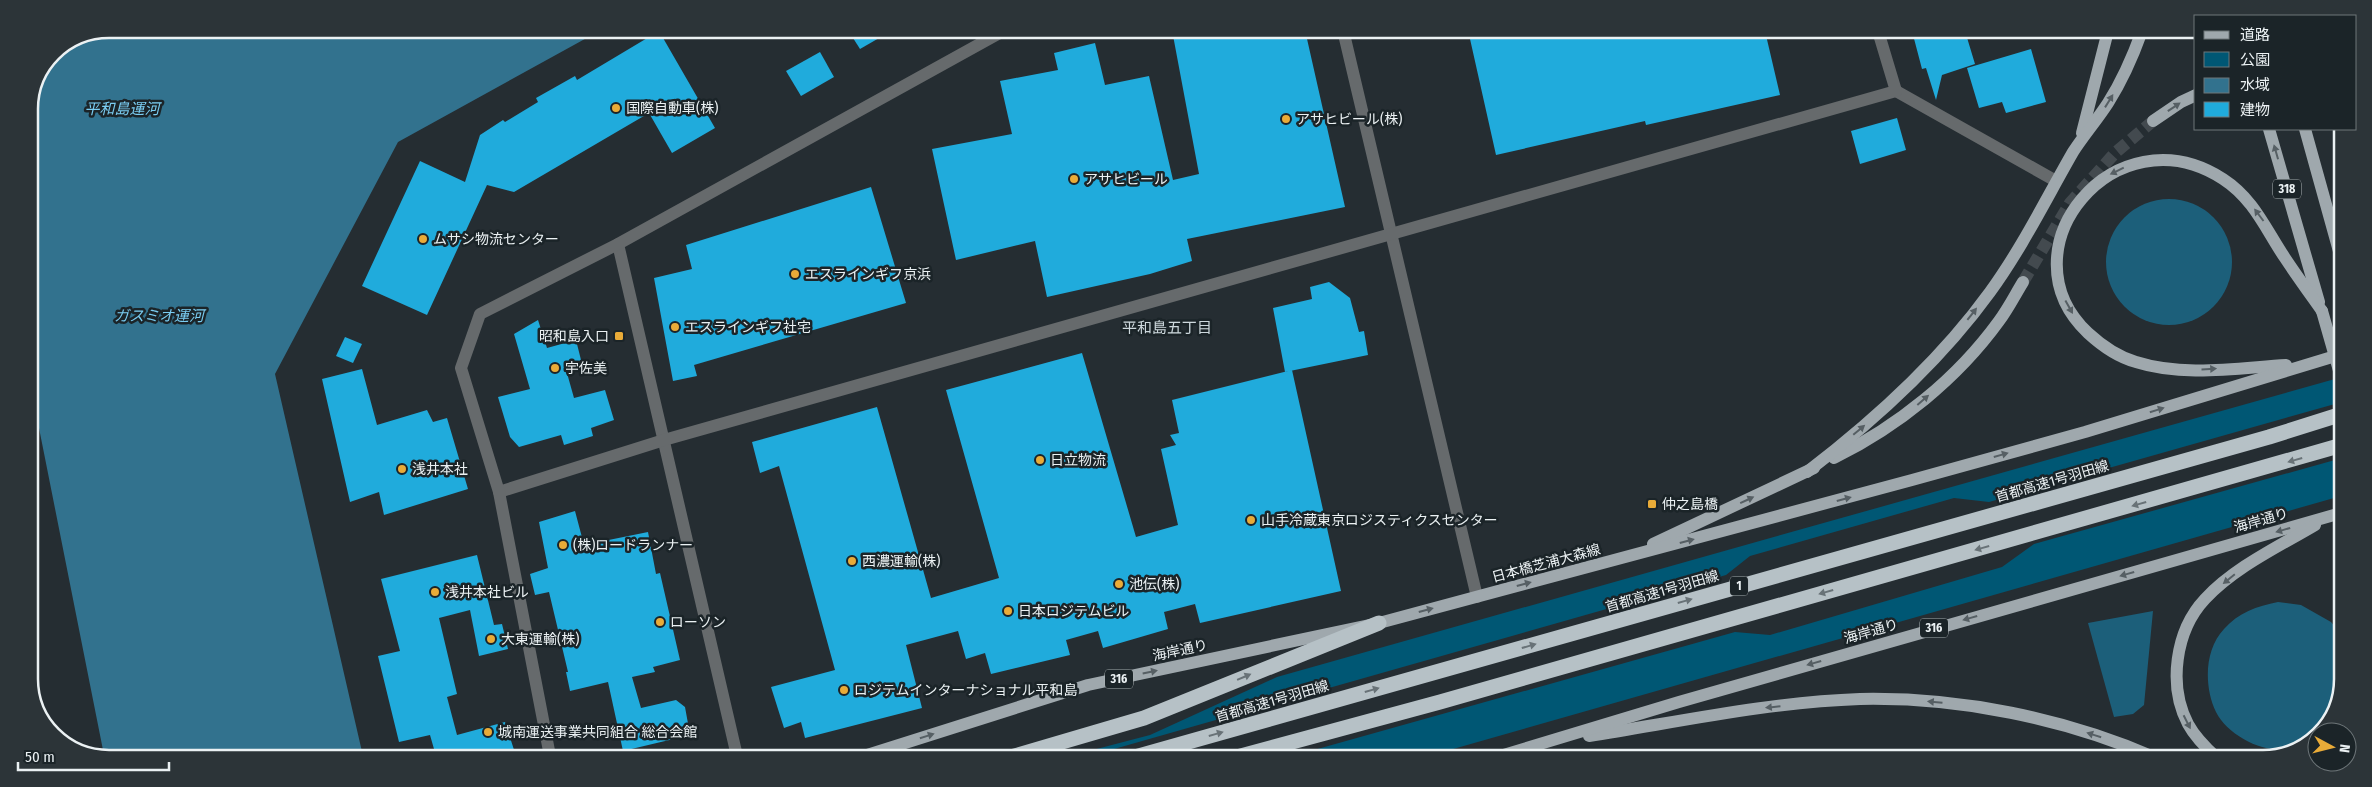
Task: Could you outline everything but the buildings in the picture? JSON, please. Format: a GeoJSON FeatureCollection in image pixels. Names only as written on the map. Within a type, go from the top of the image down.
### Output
{"type":"FeatureCollection","features":[{"type":"Feature","properties":{"kind":"highway","name":"首都高速1号羽田線"},"geometry":{"type":"LineString","coordinates":[[1160,750],[2269,437],[2334,417]]}},
{"type":"Feature","properties":{"kind":"highway","name":"1"},"geometry":{"type":"LineString","coordinates":[[1263,750],[1450,700],[2334,447]]}},
{"type":"Feature","properties":{"kind":"highway"},"geometry":{"type":"LineString","coordinates":[[1036,750],[1134,722],[1379,623]]}},
{"type":"Feature","properties":{"kind":"highway"},"geometry":{"type":"LineString","coordinates":[[1075,750],[1120,734],[1134,722]]}},
{"type":"Feature","properties":{"kind":"main road"},"geometry":{"type":"LineString","coordinates":[[2080,141],[2106,38]]}},
{"type":"Feature","properties":{"kind":"main road"},"geometry":{"type":"LineString","coordinates":[[1807,472],[1872,419],[1917,377],[1956,336],[1990,292],[2023,240],[2080,141],[2108,103],[2126,72],[2139,38]]}},
{"type":"Feature","properties":{"kind":"main road"},"geometry":{"type":"LineString","coordinates":[[2153,121],[2181,102],[2194,96]]}},
{"type":"Feature","properties":{"kind":"main road","name":"318"},"geometry":{"type":"LineString","coordinates":[[2269,130],[2334,353]]}},
{"type":"Feature","properties":{"kind":"main road","name":"318"},"geometry":{"type":"LineString","coordinates":[[2304,130],[2334,233]]}},
{"type":"Feature","properties":{"kind":"main road"},"geometry":{"type":"LineString","coordinates":[[2306,364],[2179,370],[2135,362],[2114,353],[2079,324],[2066,306],[2060,285],[2058,264],[2060,243],[2066,221],[2079,200],[2094,185],[2128,166],[2147,161],[2168,160],[2187,163],[2207,170],[2224,180],[2257,212],[2270,230],[2284,257],[2322,311]]}},
{"type":"Feature","properties":{"kind":"main road"},"geometry":{"type":"LineString","coordinates":[[1623,558],[1846,452],[1918,405],[1949,378],[1999,321],[2024,282]]}},
{"type":"Feature","properties":{"kind":"main road","name":"316"},"geometry":{"type":"LineString","coordinates":[[1623,558],[2076,434],[2334,356]]}},
{"type":"Feature","properties":{"kind":"main road"},"geometry":{"type":"LineString","coordinates":[[2208,750],[2188,725],[2179,704],[2176,680],[2178,660],[2184,636],[2194,615],[2204,600],[2237,572],[2334,516]]}},
{"type":"Feature","properties":{"kind":"main road","name":"海岸通り"},"geometry":{"type":"LineString","coordinates":[[1520,750],[1727,688],[2334,516]]}},
{"type":"Feature","properties":{"kind":"main road","name":"日本橋芝浦大森線"},"geometry":{"type":"LineString","coordinates":[[1477,597],[1623,558]]}},
{"type":"Feature","properties":{"kind":"main road","name":"海岸通り"},"geometry":{"type":"LineString","coordinates":[[883,750],[1088,685],[1379,623],[1477,597]]}},
{"type":"Feature","properties":{"kind":"main road"},"geometry":{"type":"LineString","coordinates":[[1540,744],[1750,710],[1859,699],[1914,700],[1964,705],[2033,718],[2120,743],[2137,750]]}},
{"type":"Feature","properties":{"kind":"street"},"geometry":{"type":"LineString","coordinates":[[549,750],[499,492],[460,368],[480,314],[618,244],[991,38]]}},
{"type":"Feature","properties":{"kind":"street"},"geometry":{"type":"LineString","coordinates":[[1345,38],[1477,597]]}},
{"type":"Feature","properties":{"kind":"street"},"geometry":{"type":"LineString","coordinates":[[1880,38],[1896,92],[2056,181]]}},
{"type":"Feature","properties":{"kind":"street"},"geometry":{"type":"LineString","coordinates":[[499,492],[664,440],[1896,92]]}},
{"type":"Feature","properties":{"kind":"street"},"geometry":{"type":"LineString","coordinates":[[618,244],[736,750]]}},
{"type":"Feature","properties":{"kind":"green space"},"geometry":{"type":"Polygon","coordinates":[[[2334,379],[2334,404],[1989,502],[1954,498],[1750,556],[1726,575],[1111,750],[1093,750],[1150,735],[1277,677],[2334,379]]]}},
{"type":"Feature","properties":{"kind":"green space"},"geometry":{"type":"Polygon","coordinates":[[[2334,460],[2334,498],[1450,750],[1314,750],[1735,632],[1770,635],[2002,567],[2034,544],[2334,460]]]}},
{"type":"Feature","properties":{"kind":"shaded area"},"geometry":{"type":"Polygon","coordinates":[[[2169,199],[2193,204],[2214,217],[2227,238],[2232,262],[2227,286],[2214,307],[2193,320],[2169,325],[2145,320],[2124,307],[2111,286],[2106,262],[2111,238],[2124,217],[2145,204],[2169,199]]]}},
{"type":"Feature","properties":{"kind":"shaded area"},"geometry":{"type":"Polygon","coordinates":[[[2278,602],[2301,605],[2334,626],[2334,688],[2327,710],[2320,722],[2307,722],[2307,735],[2286,746],[2269,749],[2245,740],[2221,720],[2212,702],[2209,691],[2208,669],[2213,647],[2217,638],[2229,623],[2248,611],[2278,602]]]}},
{"type":"Feature","properties":{"kind":"shaded area"},"geometry":{"type":"Polygon","coordinates":[[[2153,611],[2144,705],[2133,714],[2114,717],[2088,623],[2153,611]]]}},
{"type":"Feature","properties":{"kind":"water","name":"ガスミオ運河"},"geometry":{"type":"Polygon","coordinates":[[[109,38],[587,38],[398,142],[275,374],[362,750],[103,749],[39,428],[39,95],[49,69],[69,49],[95,39],[109,38]]]}},
{"type":"Feature","properties":{"kind":"tunnel"},"geometry":{"type":"LineString","coordinates":[[2023,282],[2070,203],[2115,153],[2153,121]]}},
{"type":"Feature","properties":{"kind":"place","name":"国際自動車(株)"},"geometry":{"type":"Point","coordinates":[616,108]}},
{"type":"Feature","properties":{"kind":"place","name":"アサヒビール(株)"},"geometry":{"type":"Point","coordinates":[1286,119]}},
{"type":"Feature","properties":{"kind":"place","name":"アサヒビール"},"geometry":{"type":"Point","coordinates":[1074,179]}},
{"type":"Feature","properties":{"kind":"place","name":"ムサシ物流センター"},"geometry":{"type":"Point","coordinates":[423,239]}},
{"type":"Feature","properties":{"kind":"place","name":"エスラインギフ京浜"},"geometry":{"type":"Point","coordinates":[795,274]}},
{"type":"Feature","properties":{"kind":"place","name":"エスラインギフ社宅"},"geometry":{"type":"Point","coordinates":[675,327]}},
{"type":"Feature","properties":{"kind":"place","name":"昭和島入口"},"geometry":{"type":"Point","coordinates":[619,336]}},
{"type":"Feature","properties":{"kind":"place","name":"宇佐美"},"geometry":{"type":"Point","coordinates":[555,368]}},
{"type":"Feature","properties":{"kind":"place","name":"日立物流"},"geometry":{"type":"Point","coordinates":[1040,460]}},
{"type":"Feature","properties":{"kind":"place","name":"浅井本社"},"geometry":{"type":"Point","coordinates":[402,469]}},
{"type":"Feature","properties":{"kind":"place","name":"仲之島橋"},"geometry":{"type":"Point","coordinates":[1652,504]}},
{"type":"Feature","properties":{"kind":"place","name":"山手冷蔵東京ロジスティクスセンター"},"geometry":{"type":"Point","coordinates":[1251,520]}},
{"type":"Feature","properties":{"kind":"place","name":"(株)ロードランナー"},"geometry":{"type":"Point","coordinates":[563,545]}},
{"type":"Feature","properties":{"kind":"place","name":"西濃運輸(株)"},"geometry":{"type":"Point","coordinates":[852,561]}},
{"type":"Feature","properties":{"kind":"place","name":"池伝(株)"},"geometry":{"type":"Point","coordinates":[1119,584]}},
{"type":"Feature","properties":{"kind":"place","name":"浅井本社ビル"},"geometry":{"type":"Point","coordinates":[435,592]}},
{"type":"Feature","properties":{"kind":"place","name":"日本ロジテムビル"},"geometry":{"type":"Point","coordinates":[1008,611]}},
{"type":"Feature","properties":{"kind":"place","name":"ローソン"},"geometry":{"type":"Point","coordinates":[660,622]}},
{"type":"Feature","properties":{"kind":"place","name":"大東運輸(株)"},"geometry":{"type":"Point","coordinates":[491,639]}},
{"type":"Feature","properties":{"kind":"place","name":"ロジテムインターナショナル平和島"},"geometry":{"type":"Point","coordinates":[844,690]}},
{"type":"Feature","properties":{"kind":"place","name":"城南運送事業共同組合 総合会館"},"geometry":{"type":"Point","coordinates":[488,732]}},
{"type":"Feature","properties":{"kind":"district","name":"平和島五丁目"},"geometry":{"type":"Point","coordinates":[1167,328]}},
{"type":"Feature","properties":{"kind":"water label","name":"平和島運河"},"geometry":{"type":"Point","coordinates":[122,109]}}]}
